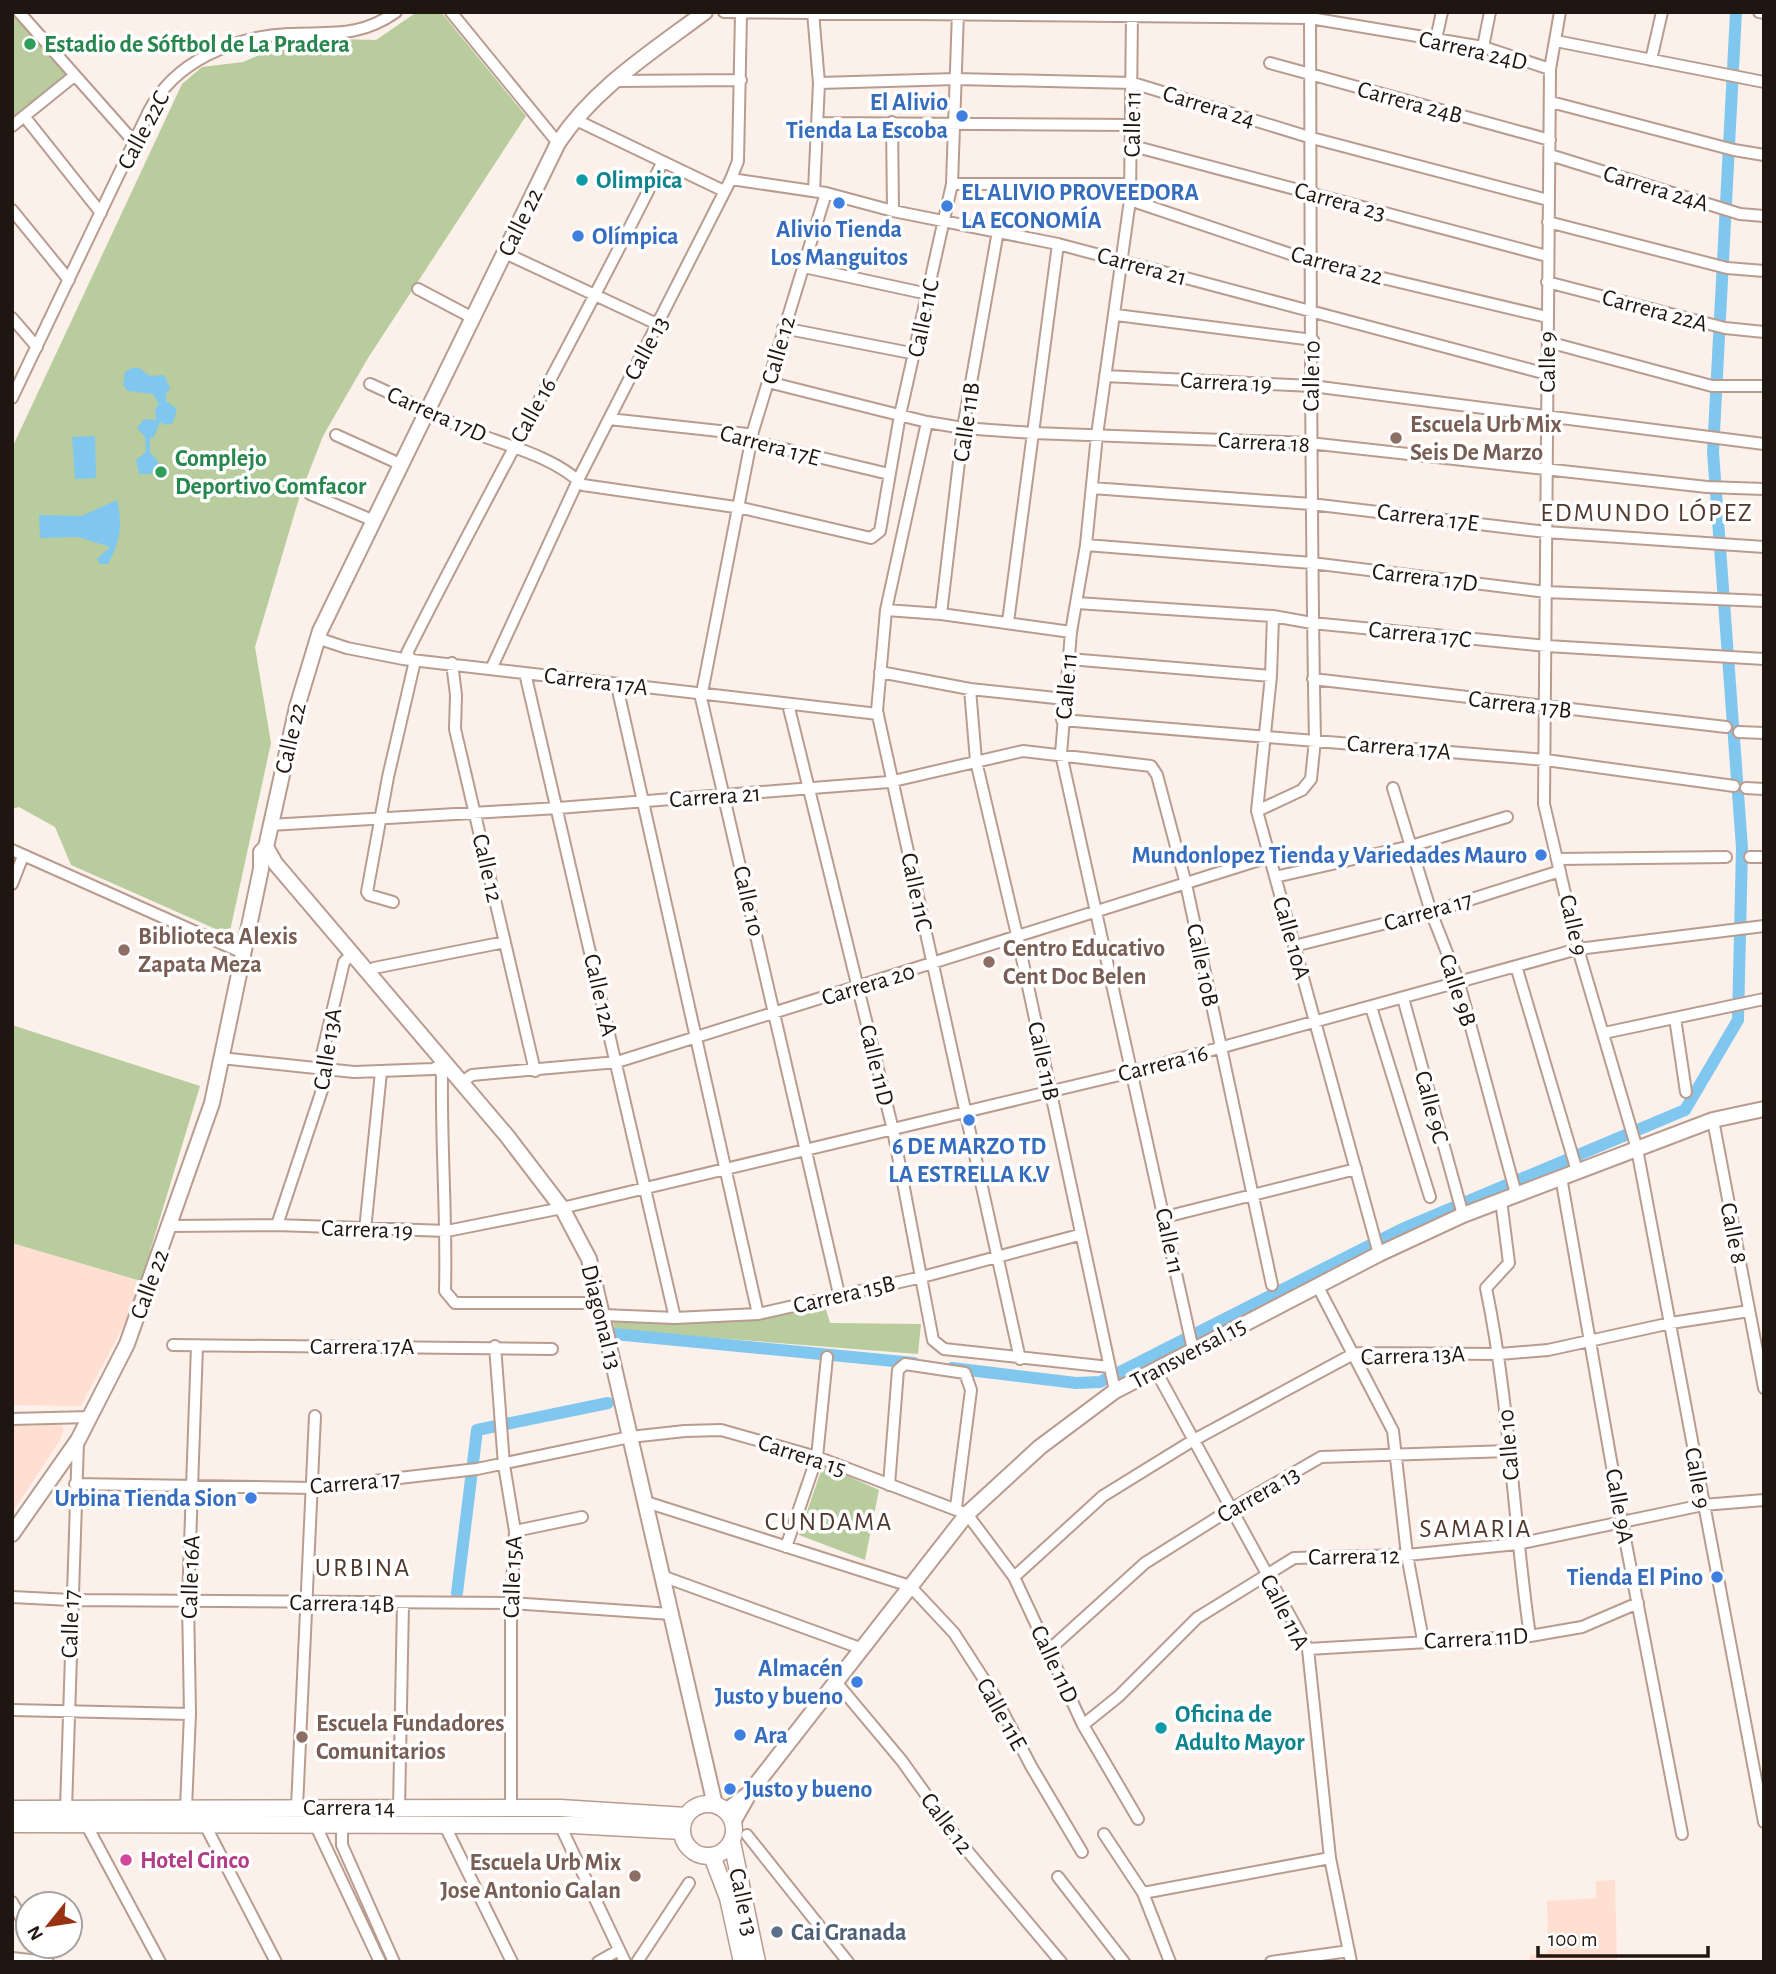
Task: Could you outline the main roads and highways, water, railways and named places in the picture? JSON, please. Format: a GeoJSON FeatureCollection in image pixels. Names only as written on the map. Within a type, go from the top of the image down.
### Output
{"type":"FeatureCollection","features":[{"type":"Feature","properties":{"kind":"main road"},"geometry":{"type":"LineString","coordinates":[[698,1805],[725,1813],[732,1842],[721,1853],[712,1856],[691,1850],[684,1823],[698,1805]]}},
{"type":"Feature","properties":{"kind":"main road","name":"Carrera 14"},"geometry":{"type":"LineString","coordinates":[[12,1809],[511,1808],[684,1823]]}},
{"type":"Feature","properties":{"kind":"main road","name":"Carrera 14"},"geometry":{"type":"LineString","coordinates":[[12,1824],[684,1823]]}},
{"type":"Feature","properties":{"kind":"main road","name":"Calle 13"},"geometry":{"type":"LineString","coordinates":[[732,1842],[757,1962]]}},
{"type":"Feature","properties":{"kind":"main road","name":"Calle 13"},"geometry":{"type":"LineString","coordinates":[[712,1856],[728,1898],[742,1962]]}},
{"type":"Feature","properties":{"kind":"water"},"geometry":{"type":"Polygon","coordinates":[[[139,368],[150,376],[164,375],[170,388],[166,401],[177,409],[173,423],[165,425],[160,422],[154,437],[150,438],[150,453],[158,461],[158,468],[150,474],[139,474],[136,460],[146,452],[145,437],[137,428],[144,419],[156,420],[155,408],[159,404],[153,394],[128,391],[123,385],[125,372],[139,368]]]}},
{"type":"Feature","properties":{"kind":"water"},"geometry":{"type":"Polygon","coordinates":[[[95,436],[96,478],[75,479],[72,437],[95,436]]]}},
{"type":"Feature","properties":{"kind":"water"},"geometry":{"type":"Polygon","coordinates":[[[117,500],[119,533],[108,564],[100,564],[97,559],[110,547],[78,537],[40,538],[39,515],[81,516],[117,500]]]}},
{"type":"Feature","properties":{"kind":"waterway"},"geometry":{"type":"LineString","coordinates":[[952,1368],[1076,1383],[1100,1382],[1402,1229],[1685,1110],[1738,1020],[1742,848],[1713,452],[1736,12]]}},
{"type":"Feature","properties":{"kind":"waterway"},"geometry":{"type":"LineString","coordinates":[[614,1334],[914,1363]]}},
{"type":"Feature","properties":{"kind":"waterway"},"geometry":{"type":"LineString","coordinates":[[457,1593],[477,1430],[608,1403]]}},
{"type":"Feature","properties":{"kind":"place","name":"Estadio de Sóftbol de La Pradera"},"geometry":{"type":"Point","coordinates":[30,44]}},
{"type":"Feature","properties":{"kind":"place","name":"El Alivio Tienda La Escoba"},"geometry":{"type":"Point","coordinates":[962,116]}},
{"type":"Feature","properties":{"kind":"place","name":"Olimpica"},"geometry":{"type":"Point","coordinates":[582,180]}},
{"type":"Feature","properties":{"kind":"place","name":"Alivio Tienda Los Manguitos"},"geometry":{"type":"Point","coordinates":[839,203]}},
{"type":"Feature","properties":{"kind":"place","name":"EL ALIVIO PROVEEDORA LA ECONOMÍA"},"geometry":{"type":"Point","coordinates":[947,206]}},
{"type":"Feature","properties":{"kind":"place","name":"Olímpica"},"geometry":{"type":"Point","coordinates":[578,236]}},
{"type":"Feature","properties":{"kind":"place","name":"Escuela Urb Mix Seis De Marzo"},"geometry":{"type":"Point","coordinates":[1396,438]}},
{"type":"Feature","properties":{"kind":"place","name":"Complejo Deportivo Comfacor"},"geometry":{"type":"Point","coordinates":[161,472]}},
{"type":"Feature","properties":{"kind":"place","name":"Mundonlopez Tienda y Variedades Mauro"},"geometry":{"type":"Point","coordinates":[1541,855]}},
{"type":"Feature","properties":{"kind":"place","name":"Biblioteca Alexis Zapata Meza"},"geometry":{"type":"Point","coordinates":[124,950]}},
{"type":"Feature","properties":{"kind":"place","name":"Centro Educativo Cent Doc Belen"},"geometry":{"type":"Point","coordinates":[989,962]}},
{"type":"Feature","properties":{"kind":"place","name":"6 DE MARZO TD LA ESTRELLA K.V"},"geometry":{"type":"Point","coordinates":[969,1120]}},
{"type":"Feature","properties":{"kind":"place","name":"Urbina Tienda Sion"},"geometry":{"type":"Point","coordinates":[251,1498]}},
{"type":"Feature","properties":{"kind":"place","name":"Tienda El Pino"},"geometry":{"type":"Point","coordinates":[1717,1577]}},
{"type":"Feature","properties":{"kind":"place","name":"Almacén Justo y bueno"},"geometry":{"type":"Point","coordinates":[857,1682]}},
{"type":"Feature","properties":{"kind":"place","name":"Oficina de Adulto Mayor"},"geometry":{"type":"Point","coordinates":[1161,1728]}},
{"type":"Feature","properties":{"kind":"place","name":"Ara"},"geometry":{"type":"Point","coordinates":[740,1735]}},
{"type":"Feature","properties":{"kind":"place","name":"Escuela Fundadores Comunitarios"},"geometry":{"type":"Point","coordinates":[302,1737]}},
{"type":"Feature","properties":{"kind":"place","name":"Justo y bueno"},"geometry":{"type":"Point","coordinates":[730,1789]}},
{"type":"Feature","properties":{"kind":"place","name":"Hotel Cinco"},"geometry":{"type":"Point","coordinates":[126,1860]}},
{"type":"Feature","properties":{"kind":"place","name":"Escuela Urb Mix Jose Antonio Galan"},"geometry":{"type":"Point","coordinates":[635,1876]}},
{"type":"Feature","properties":{"kind":"place","name":"Cai Granada"},"geometry":{"type":"Point","coordinates":[777,1932]}},
{"type":"Feature","properties":{"kind":"district","name":"EDMUNDO LÓPEZ"},"geometry":{"type":"Point","coordinates":[1647,512]}},
{"type":"Feature","properties":{"kind":"district","name":"CUNDAMA"},"geometry":{"type":"Point","coordinates":[829,1521]}},
{"type":"Feature","properties":{"kind":"district","name":"SAMARIA"},"geometry":{"type":"Point","coordinates":[1476,1528]}},
{"type":"Feature","properties":{"kind":"district","name":"URBINA"},"geometry":{"type":"Point","coordinates":[363,1567]}}]}
